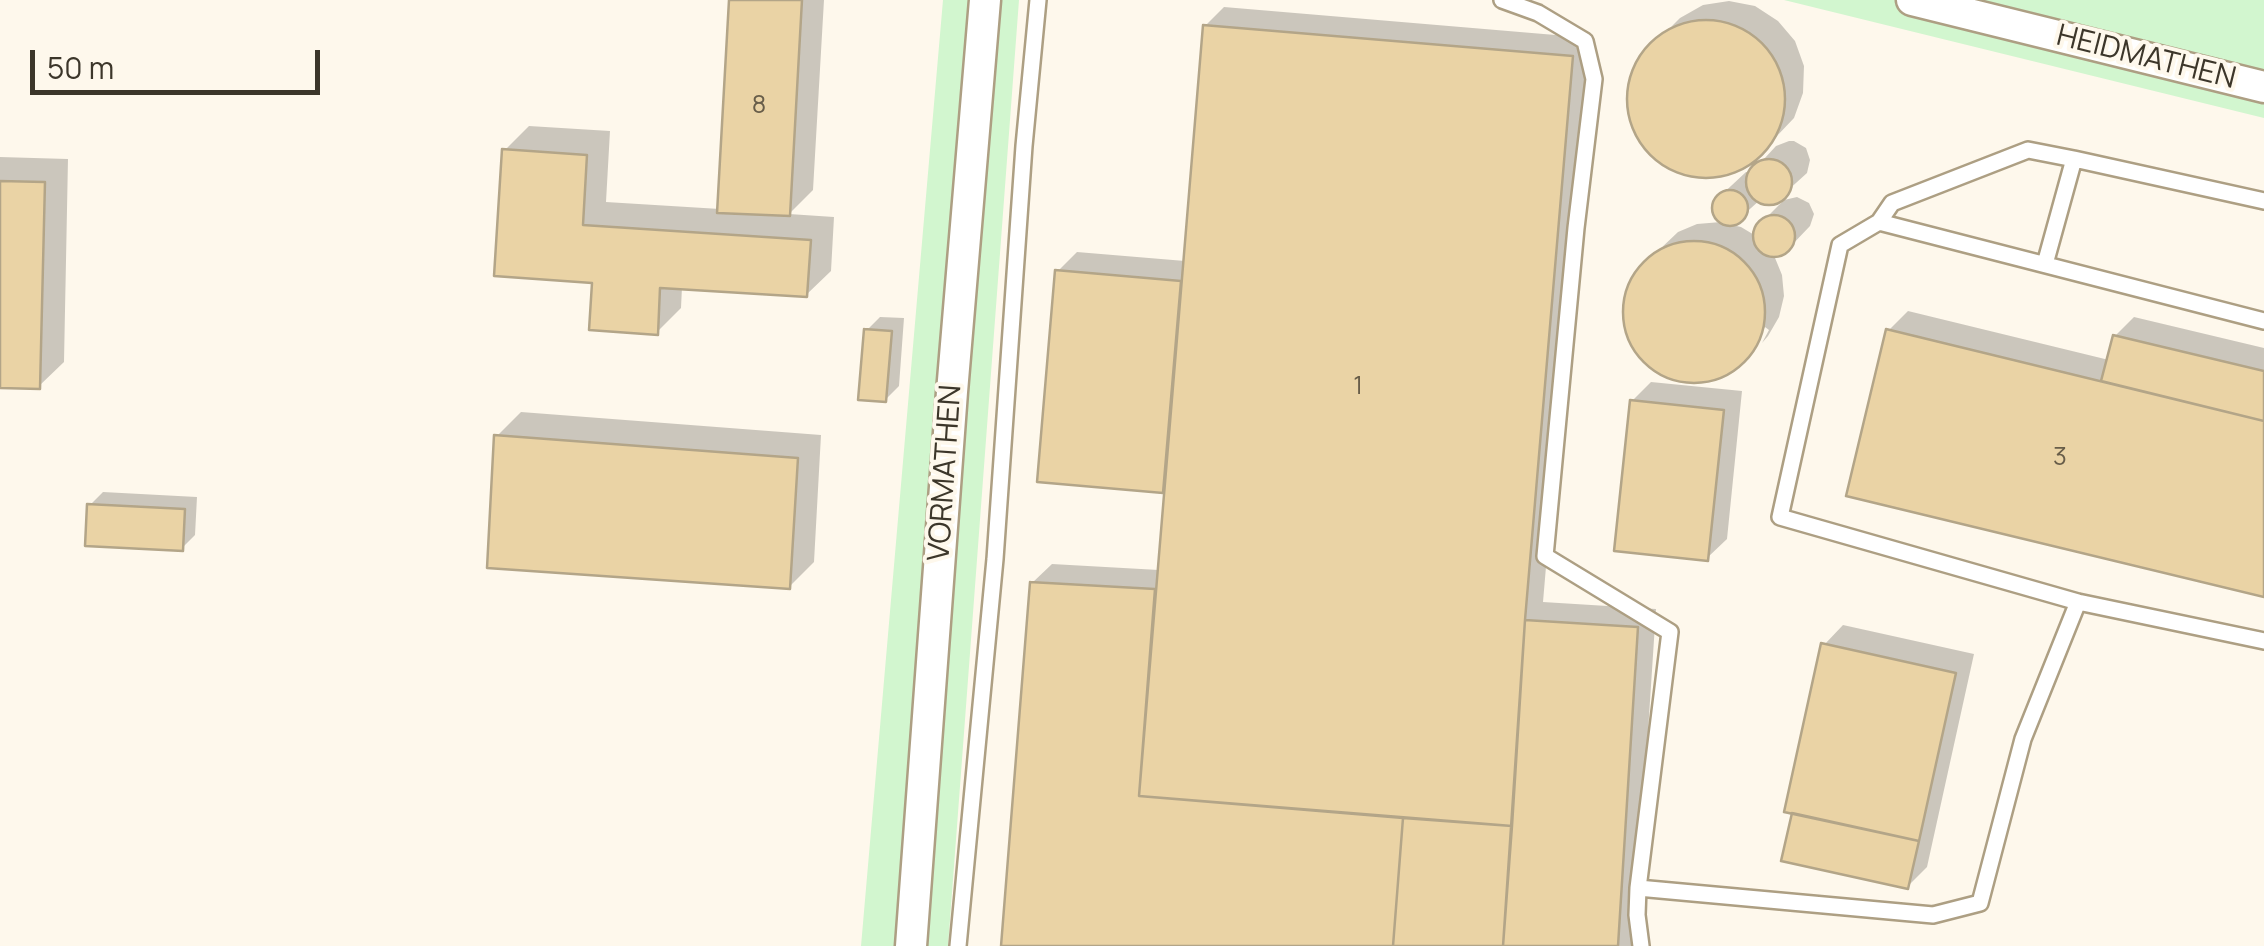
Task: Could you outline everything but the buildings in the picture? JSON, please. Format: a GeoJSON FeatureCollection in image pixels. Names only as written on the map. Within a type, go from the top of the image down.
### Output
{"type":"FeatureCollection","features":[{"type":"Feature","properties":{"kind":"street","name":"VORMATHEN"},"geometry":{"type":"LineString","coordinates":[[911,946],[985,0]]}},
{"type":"Feature","properties":{"kind":"street","name":"HEIDMATHEN"},"geometry":{"type":"LineString","coordinates":[[1912,0],[2264,88]]}},
{"type":"Feature","properties":{"kind":"lane"},"geometry":{"type":"LineString","coordinates":[[958,946],[995,559],[1038,0]]}},
{"type":"Feature","properties":{"kind":"lane"},"geometry":{"type":"LineString","coordinates":[[1502,0],[1538,13],[1586,42],[1594,79],[1545,556],[1670,632],[1638,888],[1641,946]]}},
{"type":"Feature","properties":{"kind":"lane"},"geometry":{"type":"LineString","coordinates":[[2264,201],[2028,150],[1892,203],[1879,222],[1840,245],[1780,517],[2078,602],[2264,642]]}},
{"type":"Feature","properties":{"kind":"lane"},"geometry":{"type":"LineString","coordinates":[[2045,264],[2074,158]]}},
{"type":"Feature","properties":{"kind":"lane"},"geometry":{"type":"LineString","coordinates":[[1879,222],[2264,321]]}},
{"type":"Feature","properties":{"kind":"lane"},"geometry":{"type":"LineString","coordinates":[[1638,888],[1932,916],[1980,903],[2023,738],[2078,602]]}},
{"type":"Feature","properties":{"kind":"green space"},"geometry":{"type":"Polygon","coordinates":[[[943,0],[1019,0],[948,946],[861,946],[943,0]]]}},
{"type":"Feature","properties":{"kind":"green space"},"geometry":{"type":"Polygon","coordinates":[[[1784,0],[2264,0],[2264,118],[1784,0]]]}}]}
